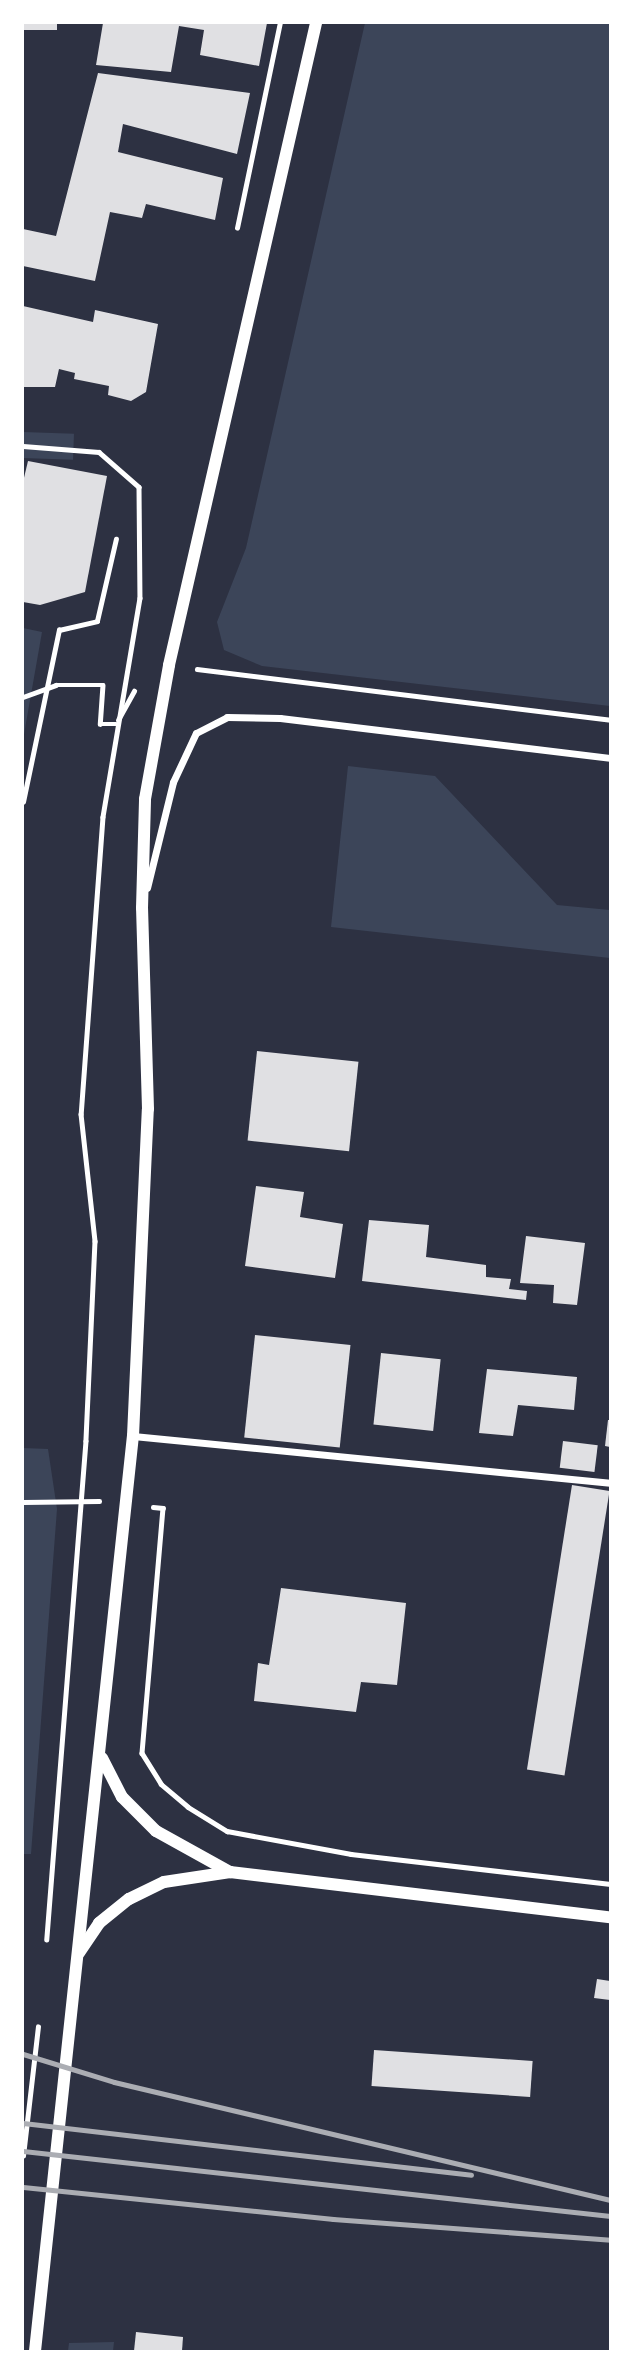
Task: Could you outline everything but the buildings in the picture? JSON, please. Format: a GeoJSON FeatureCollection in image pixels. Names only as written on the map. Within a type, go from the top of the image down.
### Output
{"type":"FeatureCollection","features":[{"type":"Feature","properties":{"kind":"street"},"geometry":{"type":"LineString","coordinates":[[36,2345],[77,1956],[102,1758],[133,1436],[148,1109],[142,908],[145,799],[169,665],[316,23]]}},
{"type":"Feature","properties":{"kind":"street"},"geometry":{"type":"LineString","coordinates":[[142,908],[173,782],[196,733],[227,718],[280,718],[610,758]]}},
{"type":"Feature","properties":{"kind":"street"},"geometry":{"type":"LineString","coordinates":[[133,1436],[610,1483]]}},
{"type":"Feature","properties":{"kind":"street"},"geometry":{"type":"LineString","coordinates":[[102,1758],[122,1797],[156,1831],[230,1872]]}},
{"type":"Feature","properties":{"kind":"street"},"geometry":{"type":"LineString","coordinates":[[77,1956],[99,1923],[128,1899],[164,1882],[230,1872],[610,1917]]}},
{"type":"Feature","properties":{"kind":"path"},"geometry":{"type":"LineString","coordinates":[[23,446],[99,452],[139,486],[141,598],[116,724],[103,817],[81,1114],[96,1241],[47,1953]]}},
{"type":"Feature","properties":{"kind":"path"},"geometry":{"type":"LineString","coordinates":[[23,802],[59,630],[97,621],[116,538]]}},
{"type":"Feature","properties":{"kind":"path"},"geometry":{"type":"LineString","coordinates":[[169,665],[610,720]]}},
{"type":"Feature","properties":{"kind":"path"},"geometry":{"type":"LineString","coordinates":[[23,697],[46,687],[103,685],[100,724],[116,724]]}},
{"type":"Feature","properties":{"kind":"path"},"geometry":{"type":"LineString","coordinates":[[23,1502],[78,1499],[163,1508],[142,1753],[161,1784],[188,1807],[227,1831],[339,1852],[610,1884]]}},
{"type":"Feature","properties":{"kind":"path"},"geometry":{"type":"LineString","coordinates":[[23,2156],[39,2021]]}},
{"type":"Feature","properties":{"kind":"shaded area"},"geometry":{"type":"Polygon","coordinates":[[[365,23],[610,23],[610,706],[262,666],[224,650],[217,622],[246,548],[365,23]]]}},
{"type":"Feature","properties":{"kind":"shaded area"},"geometry":{"type":"Polygon","coordinates":[[[23,432],[74,434],[73,460],[23,458],[23,432]]]}},
{"type":"Feature","properties":{"kind":"shaded area"},"geometry":{"type":"Polygon","coordinates":[[[23,628],[42,632],[23,740],[23,628]]]}},
{"type":"Feature","properties":{"kind":"shaded area"},"geometry":{"type":"Polygon","coordinates":[[[348,766],[435,776],[557,905],[610,910],[610,958],[331,927],[348,766]]]}},
{"type":"Feature","properties":{"kind":"shaded area"},"geometry":{"type":"Polygon","coordinates":[[[23,1448],[48,1449],[57,1509],[31,1854],[23,1854],[23,1448]]]}},
{"type":"Feature","properties":{"kind":"shaded area"},"geometry":{"type":"Polygon","coordinates":[[[114,2342],[113,2351],[68,2351],[69,2343],[114,2342]]]}},
{"type":"Feature","properties":{"kind":"railway"},"geometry":{"type":"LineString","coordinates":[[23,2054],[114,2082],[610,2200]]}},
{"type":"Feature","properties":{"kind":"railway"},"geometry":{"type":"LineString","coordinates":[[23,2123],[471,2175]]}},
{"type":"Feature","properties":{"kind":"railway"},"geometry":{"type":"LineString","coordinates":[[23,2151],[610,2216]]}},
{"type":"Feature","properties":{"kind":"railway"},"geometry":{"type":"LineString","coordinates":[[23,2187],[333,2219],[610,2240]]}}]}
